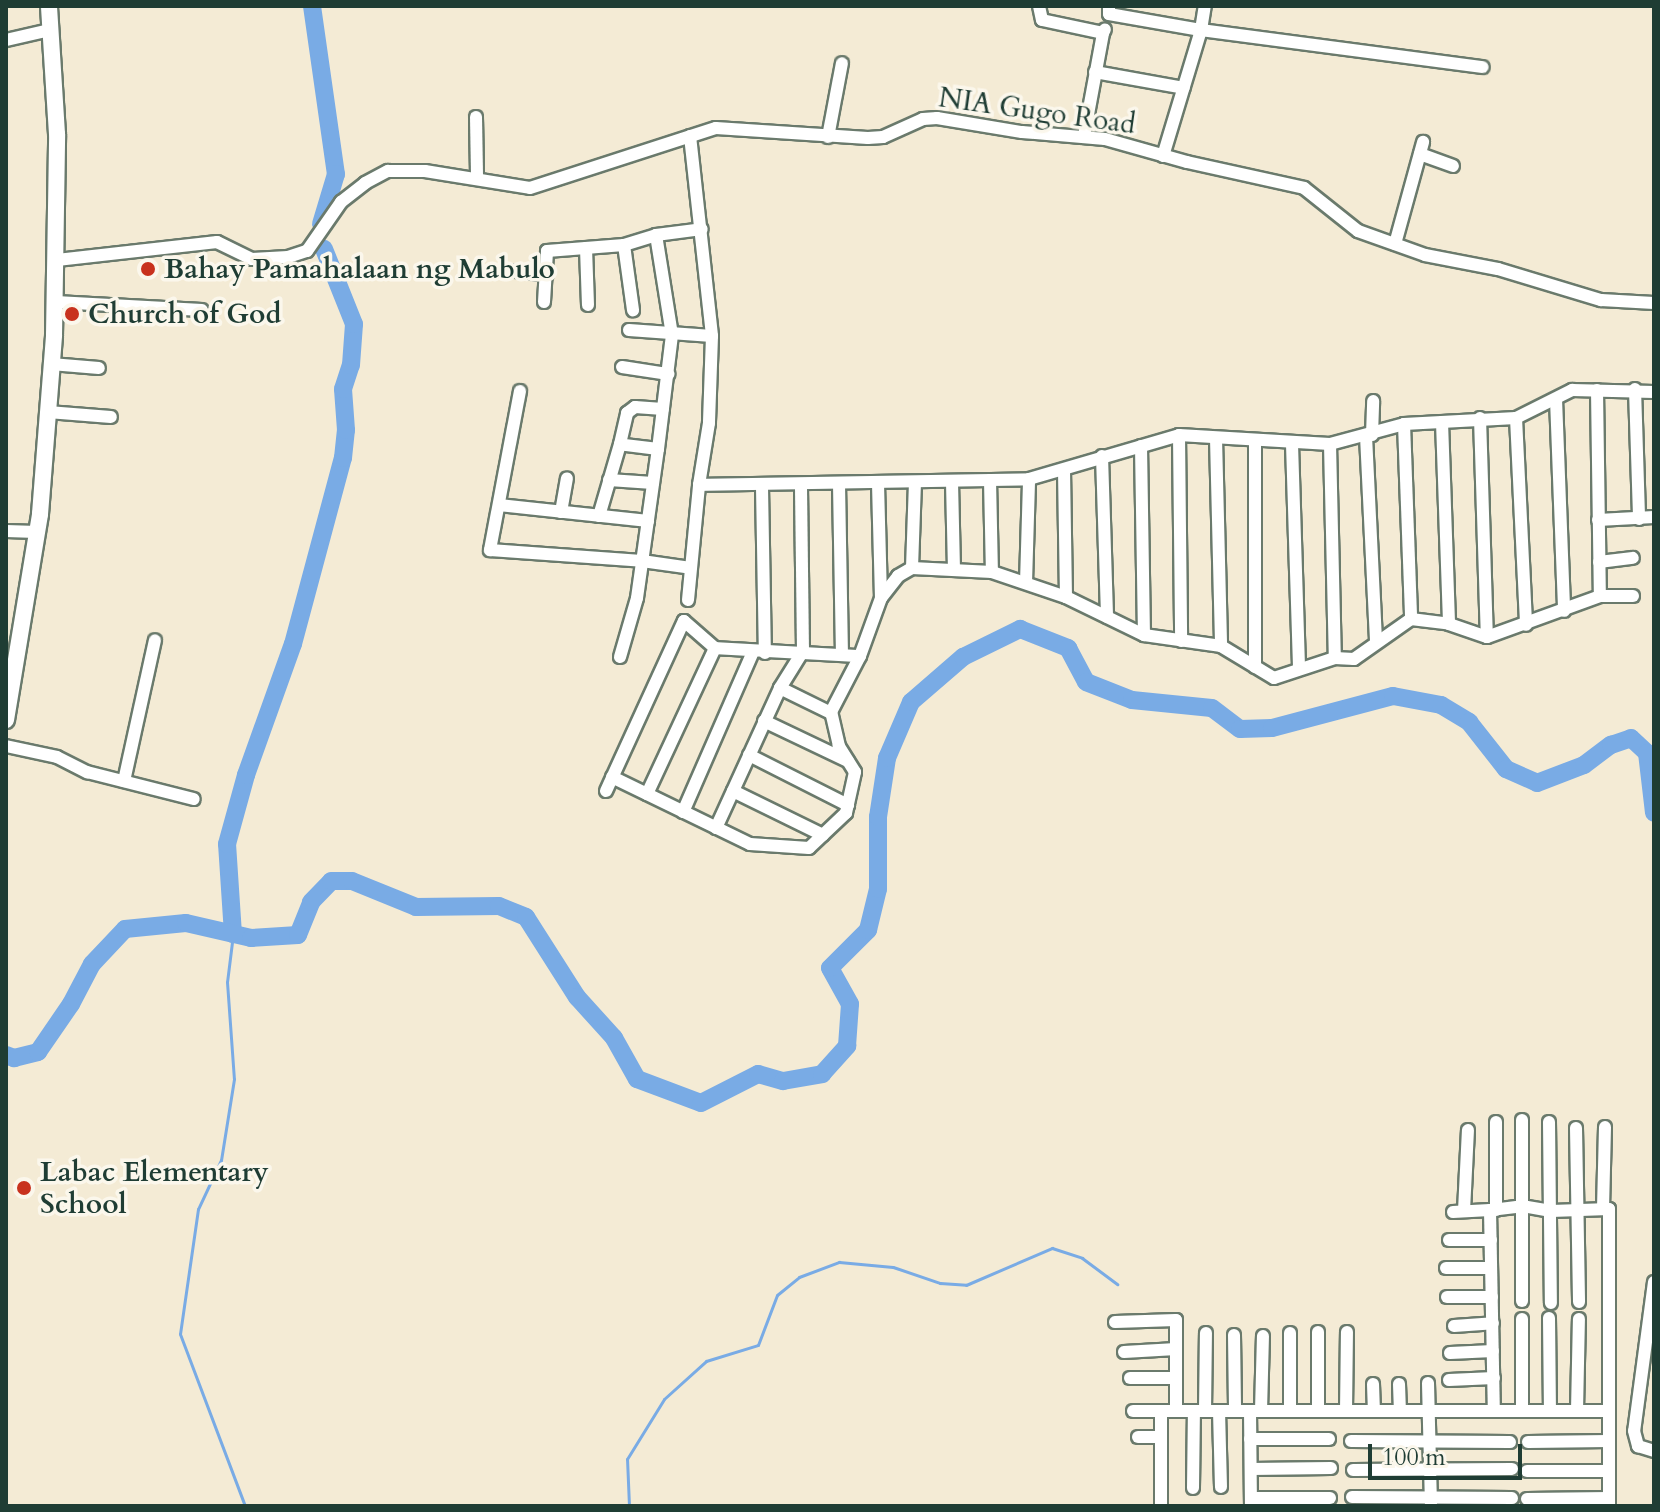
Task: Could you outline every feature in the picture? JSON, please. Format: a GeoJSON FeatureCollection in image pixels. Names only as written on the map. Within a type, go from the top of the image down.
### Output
{"type":"FeatureCollection","features":[{"type":"Feature","properties":{"kind":"main road"},"geometry":{"type":"LineString","coordinates":[[6,720],[14,628],[37,532],[56,302],[57,134],[49,6]]}},
{"type":"Feature","properties":{"kind":"street"},"geometry":{"type":"LineString","coordinates":[[1039,6],[1042,20],[1103,33]]}},
{"type":"Feature","properties":{"kind":"street"},"geometry":{"type":"LineString","coordinates":[[1163,156],[1201,30],[1205,6]]}},
{"type":"Feature","properties":{"kind":"street"},"geometry":{"type":"LineString","coordinates":[[1084,136],[1109,10],[1201,30],[1483,67]]}},
{"type":"Feature","properties":{"kind":"street"},"geometry":{"type":"LineString","coordinates":[[6,40],[50,30]]}},
{"type":"Feature","properties":{"kind":"street"},"geometry":{"type":"LineString","coordinates":[[828,137],[842,63]]}},
{"type":"Feature","properties":{"kind":"street"},"geometry":{"type":"LineString","coordinates":[[1095,72],[1184,88]]}},
{"type":"Feature","properties":{"kind":"street"},"geometry":{"type":"LineString","coordinates":[[476,117],[477,177]]}},
{"type":"Feature","properties":{"kind":"street","name":"NIA Gugo Road"},"geometry":{"type":"LineString","coordinates":[[57,260],[217,242],[252,259],[288,257],[307,251],[341,202],[381,174],[419,171],[477,177],[519,187],[542,186],[690,136],[727,127],[828,137],[883,137],[923,119],[937,118],[1022,132],[1084,136],[1304,188],[1358,231],[1433,257],[1498,269],[1601,300],[1654,303]]}},
{"type":"Feature","properties":{"kind":"street"},"geometry":{"type":"LineString","coordinates":[[688,600],[699,485],[709,423],[712,336],[690,136]]}},
{"type":"Feature","properties":{"kind":"street"},"geometry":{"type":"LineString","coordinates":[[1395,244],[1422,148],[1453,166]]}},
{"type":"Feature","properties":{"kind":"street"},"geometry":{"type":"LineString","coordinates":[[544,302],[547,251],[624,245],[656,235],[702,229]]}},
{"type":"Feature","properties":{"kind":"street"},"geometry":{"type":"LineString","coordinates":[[620,657],[637,598],[672,335],[656,235]]}},
{"type":"Feature","properties":{"kind":"street"},"geometry":{"type":"LineString","coordinates":[[624,245],[633,310]]}},
{"type":"Feature","properties":{"kind":"street"},"geometry":{"type":"LineString","coordinates":[[586,248],[588,305]]}},
{"type":"Feature","properties":{"kind":"street"},"geometry":{"type":"LineString","coordinates":[[516,271],[547,275]]}},
{"type":"Feature","properties":{"kind":"street"},"geometry":{"type":"LineString","coordinates":[[56,302],[202,310]]}},
{"type":"Feature","properties":{"kind":"street"},"geometry":{"type":"LineString","coordinates":[[629,330],[712,336]]}},
{"type":"Feature","properties":{"kind":"street"},"geometry":{"type":"LineString","coordinates":[[51,364],[99,368]]}},
{"type":"Feature","properties":{"kind":"street"},"geometry":{"type":"LineString","coordinates":[[622,367],[668,374]]}},
{"type":"Feature","properties":{"kind":"street"},"geometry":{"type":"LineString","coordinates":[[699,485],[762,487],[1029,479],[1179,435],[1330,444],[1369,436],[1404,424],[1516,418],[1572,390],[1635,389],[1654,392]]}},
{"type":"Feature","properties":{"kind":"street"},"geometry":{"type":"LineString","coordinates":[[1635,389],[1639,519]]}},
{"type":"Feature","properties":{"kind":"street"},"geometry":{"type":"LineString","coordinates":[[1597,390],[1600,596]]}},
{"type":"Feature","properties":{"kind":"street"},"geometry":{"type":"LineString","coordinates":[[520,391],[490,550],[642,561],[691,568]]}},
{"type":"Feature","properties":{"kind":"street"},"geometry":{"type":"LineString","coordinates":[[1556,399],[1564,611]]}},
{"type":"Feature","properties":{"kind":"street"},"geometry":{"type":"LineString","coordinates":[[1373,401],[1369,436],[1376,643]]}},
{"type":"Feature","properties":{"kind":"street"},"geometry":{"type":"LineString","coordinates":[[599,516],[627,413],[635,407],[663,409]]}},
{"type":"Feature","properties":{"kind":"street"},"geometry":{"type":"LineString","coordinates":[[48,412],[111,417]]}},
{"type":"Feature","properties":{"kind":"street"},"geometry":{"type":"LineString","coordinates":[[1480,418],[1487,637]]}},
{"type":"Feature","properties":{"kind":"street"},"geometry":{"type":"LineString","coordinates":[[1516,418],[1526,625]]}},
{"type":"Feature","properties":{"kind":"street"},"geometry":{"type":"LineString","coordinates":[[1442,422],[1449,624]]}},
{"type":"Feature","properties":{"kind":"street"},"geometry":{"type":"LineString","coordinates":[[1404,424],[1411,619]]}},
{"type":"Feature","properties":{"kind":"street"},"geometry":{"type":"LineString","coordinates":[[1179,435],[1181,641]]}},
{"type":"Feature","properties":{"kind":"street"},"geometry":{"type":"LineString","coordinates":[[1216,438],[1221,646]]}},
{"type":"Feature","properties":{"kind":"street"},"geometry":{"type":"LineString","coordinates":[[1255,440],[1255,667]]}},
{"type":"Feature","properties":{"kind":"street"},"geometry":{"type":"LineString","coordinates":[[620,444],[658,449]]}},
{"type":"Feature","properties":{"kind":"street"},"geometry":{"type":"LineString","coordinates":[[1292,444],[1299,668]]}},
{"type":"Feature","properties":{"kind":"street"},"geometry":{"type":"LineString","coordinates":[[1330,444],[1335,658]]}},
{"type":"Feature","properties":{"kind":"street"},"geometry":{"type":"LineString","coordinates":[[1141,446],[1144,635]]}},
{"type":"Feature","properties":{"kind":"street"},"geometry":{"type":"LineString","coordinates":[[1102,456],[1107,617]]}},
{"type":"Feature","properties":{"kind":"street"},"geometry":{"type":"LineString","coordinates":[[1064,470],[1066,597]]}},
{"type":"Feature","properties":{"kind":"street"},"geometry":{"type":"LineString","coordinates":[[561,512],[567,479]]}},
{"type":"Feature","properties":{"kind":"street"},"geometry":{"type":"LineString","coordinates":[[1026,583],[1029,479]]}},
{"type":"Feature","properties":{"kind":"street"},"geometry":{"type":"LineString","coordinates":[[609,480],[653,483]]}},
{"type":"Feature","properties":{"kind":"street"},"geometry":{"type":"LineString","coordinates":[[990,480],[992,572]]}},
{"type":"Feature","properties":{"kind":"street"},"geometry":{"type":"LineString","coordinates":[[952,482],[954,568]]}},
{"type":"Feature","properties":{"kind":"street"},"geometry":{"type":"LineString","coordinates":[[878,483],[881,598]]}},
{"type":"Feature","properties":{"kind":"street"},"geometry":{"type":"LineString","coordinates":[[839,484],[842,653]]}},
{"type":"Feature","properties":{"kind":"street"},"geometry":{"type":"LineString","coordinates":[[912,568],[915,484]]}},
{"type":"Feature","properties":{"kind":"street"},"geometry":{"type":"LineString","coordinates":[[716,828],[780,688],[803,651],[801,485]]}},
{"type":"Feature","properties":{"kind":"street"},"geometry":{"type":"LineString","coordinates":[[683,812],[759,652],[762,487]]}},
{"type":"Feature","properties":{"kind":"street"},"geometry":{"type":"LineString","coordinates":[[499,505],[648,521]]}},
{"type":"Feature","properties":{"kind":"street"},"geometry":{"type":"LineString","coordinates":[[1598,520],[1654,517]]}},
{"type":"Feature","properties":{"kind":"street"},"geometry":{"type":"LineString","coordinates":[[6,531],[37,532]]}},
{"type":"Feature","properties":{"kind":"street"},"geometry":{"type":"LineString","coordinates":[[1599,562],[1633,558]]}},
{"type":"Feature","properties":{"kind":"street"},"geometry":{"type":"LineString","coordinates":[[612,777],[750,844],[809,848],[846,813],[855,772],[839,746],[831,713],[860,656],[881,598],[898,576],[912,568],[992,572],[1066,597],[1144,635],[1221,646],[1274,678],[1335,658],[1354,659],[1411,619],[1449,624],[1487,637],[1600,596],[1633,596]]}},
{"type":"Feature","properties":{"kind":"street"},"geometry":{"type":"LineString","coordinates":[[606,791],[684,621],[715,648],[860,656]]}},
{"type":"Feature","properties":{"kind":"street"},"geometry":{"type":"LineString","coordinates":[[124,781],[155,640]]}},
{"type":"Feature","properties":{"kind":"street"},"geometry":{"type":"LineString","coordinates":[[647,794],[715,648]]}},
{"type":"Feature","properties":{"kind":"street"},"geometry":{"type":"LineString","coordinates":[[780,688],[831,713]]}},
{"type":"Feature","properties":{"kind":"street"},"geometry":{"type":"LineString","coordinates":[[764,721],[848,761]]}},
{"type":"Feature","properties":{"kind":"street"},"geometry":{"type":"LineString","coordinates":[[6,746],[57,757],[87,772],[194,799]]}},
{"type":"Feature","properties":{"kind":"street"},"geometry":{"type":"LineString","coordinates":[[749,755],[848,805]]}},
{"type":"Feature","properties":{"kind":"street"},"geometry":{"type":"LineString","coordinates":[[733,791],[823,835]]}},
{"type":"Feature","properties":{"kind":"street"},"geometry":{"type":"LineString","coordinates":[[1522,1120],[1522,1301]]}},
{"type":"Feature","properties":{"kind":"street"},"geometry":{"type":"LineString","coordinates":[[1494,1411],[1491,1240],[1496,1122]]}},
{"type":"Feature","properties":{"kind":"street"},"geometry":{"type":"LineString","coordinates":[[1549,1122],[1551,1303]]}},
{"type":"Feature","properties":{"kind":"street"},"geometry":{"type":"LineString","coordinates":[[1603,1209],[1605,1127]]}},
{"type":"Feature","properties":{"kind":"street"},"geometry":{"type":"LineString","coordinates":[[1576,1128],[1579,1302]]}},
{"type":"Feature","properties":{"kind":"street"},"geometry":{"type":"LineString","coordinates":[[1468,1130],[1459,1212],[1524,1206],[1551,1211],[1609,1209],[1609,1502],[1527,1499]]}},
{"type":"Feature","properties":{"kind":"street"},"geometry":{"type":"LineString","coordinates":[[1449,1240],[1491,1240]]}},
{"type":"Feature","properties":{"kind":"street"},"geometry":{"type":"LineString","coordinates":[[1446,1268],[1491,1268]]}},
{"type":"Feature","properties":{"kind":"street"},"geometry":{"type":"LineString","coordinates":[[1654,1282],[1634,1431],[1638,1446],[1654,1451]]}},
{"type":"Feature","properties":{"kind":"street"},"geometry":{"type":"LineString","coordinates":[[1447,1297],[1492,1297]]}},
{"type":"Feature","properties":{"kind":"street"},"geometry":{"type":"LineString","coordinates":[[1549,1318],[1550,1411]]}},
{"type":"Feature","properties":{"kind":"street"},"geometry":{"type":"LineString","coordinates":[[1522,1319],[1522,1411]]}},
{"type":"Feature","properties":{"kind":"street"},"geometry":{"type":"LineString","coordinates":[[1577,1411],[1579,1319]]}},
{"type":"Feature","properties":{"kind":"street"},"geometry":{"type":"LineString","coordinates":[[1115,1322],[1176,1320],[1176,1411]]}},
{"type":"Feature","properties":{"kind":"street"},"geometry":{"type":"LineString","coordinates":[[1454,1326],[1493,1323]]}},
{"type":"Feature","properties":{"kind":"street"},"geometry":{"type":"LineString","coordinates":[[1318,1332],[1318,1411]]}},
{"type":"Feature","properties":{"kind":"street"},"geometry":{"type":"LineString","coordinates":[[1346,1411],[1347,1332]]}},
{"type":"Feature","properties":{"kind":"street"},"geometry":{"type":"LineString","coordinates":[[1193,1488],[1206,1333]]}},
{"type":"Feature","properties":{"kind":"street"},"geometry":{"type":"LineString","coordinates":[[1290,1333],[1290,1411]]}},
{"type":"Feature","properties":{"kind":"street"},"geometry":{"type":"LineString","coordinates":[[1234,1335],[1235,1411]]}},
{"type":"Feature","properties":{"kind":"street"},"geometry":{"type":"LineString","coordinates":[[1263,1336],[1256,1411],[1250,1439],[1251,1502],[1330,1498]]}},
{"type":"Feature","properties":{"kind":"street"},"geometry":{"type":"LineString","coordinates":[[1124,1352],[1176,1349]]}},
{"type":"Feature","properties":{"kind":"street"},"geometry":{"type":"LineString","coordinates":[[1450,1353],[1493,1351]]}},
{"type":"Feature","properties":{"kind":"street"},"geometry":{"type":"LineString","coordinates":[[1130,1378],[1176,1378]]}},
{"type":"Feature","properties":{"kind":"street"},"geometry":{"type":"LineString","coordinates":[[1449,1380],[1494,1378]]}},
{"type":"Feature","properties":{"kind":"street"},"geometry":{"type":"LineString","coordinates":[[1428,1383],[1431,1502]]}},
{"type":"Feature","properties":{"kind":"street"},"geometry":{"type":"LineString","coordinates":[[1373,1384],[1374,1411]]}},
{"type":"Feature","properties":{"kind":"street"},"geometry":{"type":"LineString","coordinates":[[1399,1384],[1400,1411]]}},
{"type":"Feature","properties":{"kind":"street"},"geometry":{"type":"LineString","coordinates":[[1133,1411],[1609,1411]]}},
{"type":"Feature","properties":{"kind":"street"},"geometry":{"type":"LineString","coordinates":[[1161,1411],[1161,1506]]}},
{"type":"Feature","properties":{"kind":"street"},"geometry":{"type":"LineString","coordinates":[[1219,1411],[1221,1487]]}},
{"type":"Feature","properties":{"kind":"street"},"geometry":{"type":"LineString","coordinates":[[1138,1437],[1161,1437]]}},
{"type":"Feature","properties":{"kind":"street"},"geometry":{"type":"LineString","coordinates":[[1250,1439],[1329,1439]]}},
{"type":"Feature","properties":{"kind":"street"},"geometry":{"type":"LineString","coordinates":[[1351,1441],[1510,1442]]}},
{"type":"Feature","properties":{"kind":"street"},"geometry":{"type":"LineString","coordinates":[[1528,1442],[1609,1441]]}},
{"type":"Feature","properties":{"kind":"street"},"geometry":{"type":"LineString","coordinates":[[1251,1469],[1331,1468]]}},
{"type":"Feature","properties":{"kind":"street"},"geometry":{"type":"LineString","coordinates":[[1353,1470],[1512,1469]]}},
{"type":"Feature","properties":{"kind":"street"},"geometry":{"type":"LineString","coordinates":[[1527,1471],[1609,1471]]}},
{"type":"Feature","properties":{"kind":"street"},"geometry":{"type":"LineString","coordinates":[[1352,1497],[1431,1502],[1512,1498]]}},
{"type":"Feature","properties":{"kind":"waterway"},"geometry":{"type":"LineString","coordinates":[[312,6],[336,174],[321,224]]}},
{"type":"Feature","properties":{"kind":"waterway"},"geometry":{"type":"LineString","coordinates":[[233,934],[227,844],[246,775],[293,644],[343,458],[346,430],[343,389],[351,365],[354,324],[324,249]]}},
{"type":"Feature","properties":{"kind":"waterway"},"geometry":{"type":"LineString","coordinates":[[6,1055],[14,1058],[38,1052],[71,1004],[92,964],[125,929],[186,923],[251,938],[298,935],[311,902],[331,881],[352,881],[416,907],[499,906],[526,917],[577,997],[614,1038],[637,1079],[701,1103],[758,1074],[783,1081],[822,1074],[847,1046],[850,1004],[830,968],[868,930],[878,889],[878,817],[887,758],[911,702],[963,657],[1020,629],[1068,648],[1086,682],[1132,700],[1212,708],[1240,729],[1272,728],[1393,696],[1441,705],[1469,722],[1506,769],[1537,783],[1584,765],[1611,745],[1631,738],[1647,753],[1654,813]]}},
{"type":"Feature","properties":{"kind":"waterway"},"geometry":{"type":"LineString","coordinates":[[233,934],[227,982],[234,1079],[221,1160],[198,1209],[180,1334],[245,1506]]}},
{"type":"Feature","properties":{"kind":"waterway"},"geometry":{"type":"LineString","coordinates":[[629,1506],[627,1459],[664,1399],[706,1361],[758,1345],[777,1295],[799,1277],[839,1262],[893,1267],[940,1283],[966,1285],[1052,1248],[1082,1258],[1117,1284]]}},
{"type":"Feature","properties":{"kind":"place","name":"Bahay Pamahalaan ng Mabulo"},"geometry":{"type":"Point","coordinates":[148,269]}},
{"type":"Feature","properties":{"kind":"place","name":"Church of God"},"geometry":{"type":"Point","coordinates":[72,314]}},
{"type":"Feature","properties":{"kind":"place","name":"Labac Elementary School"},"geometry":{"type":"Point","coordinates":[24,1188]}}]}
